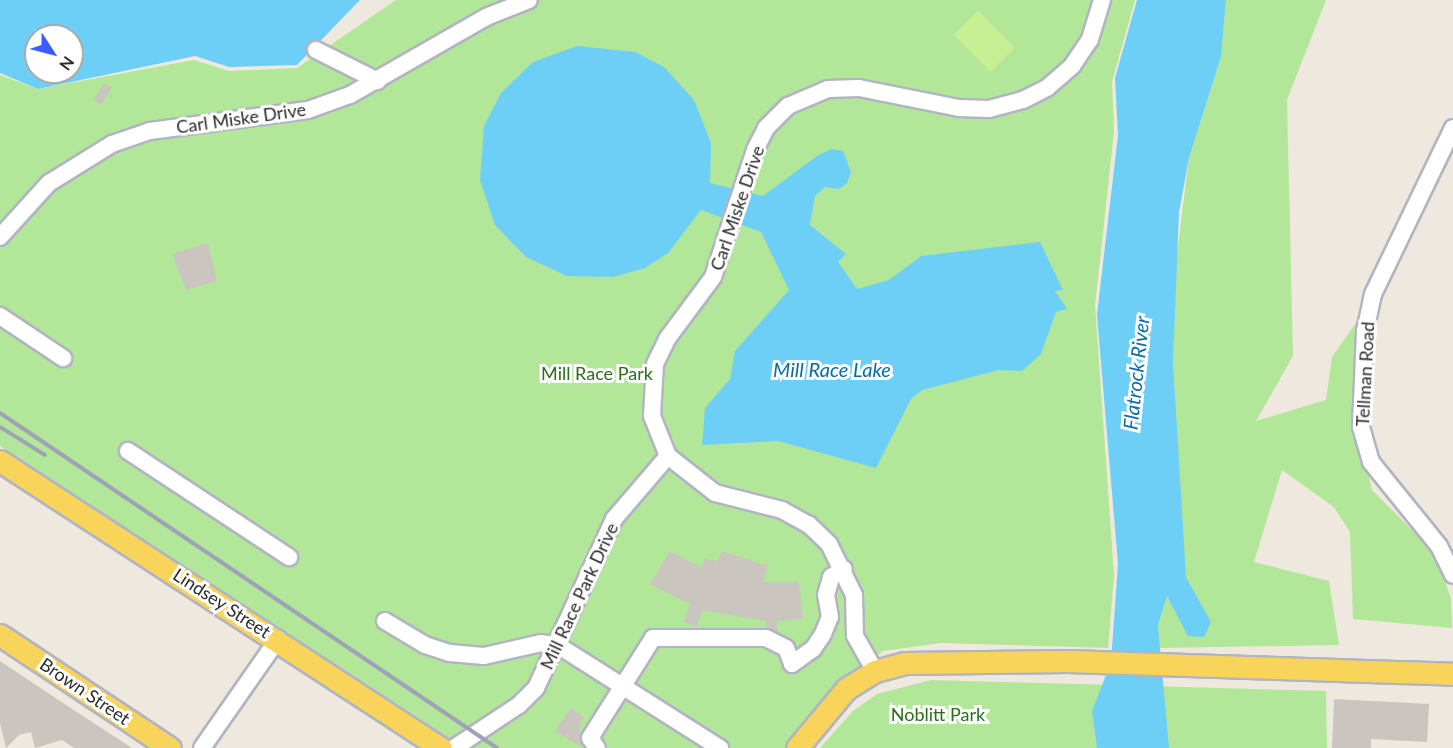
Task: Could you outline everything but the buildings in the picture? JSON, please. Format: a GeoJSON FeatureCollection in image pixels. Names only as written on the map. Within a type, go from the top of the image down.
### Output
{"type":"FeatureCollection","features":[{"type":"Feature","properties":{"kind":"main road","name":"Lindsey Street"},"geometry":{"type":"LineString","coordinates":[[1,467],[278,639],[441,748]]}},
{"type":"Feature","properties":{"kind":"main road","name":"Brown Street"},"geometry":{"type":"LineString","coordinates":[[0,635],[170,748]]}},
{"type":"Feature","properties":{"kind":"main road"},"geometry":{"type":"LineString","coordinates":[[797,748],[833,700],[875,671],[943,659],[1340,668],[1453,674]]}},
{"type":"Feature","properties":{"kind":"street","name":"Carl Miske Drive"},"geometry":{"type":"LineString","coordinates":[[0,237],[49,183],[112,144],[150,131],[308,110],[378,81],[486,17],[530,0]]}},
{"type":"Feature","properties":{"kind":"street","name":"Carl Miske Drive"},"geometry":{"type":"LineString","coordinates":[[875,671],[855,636],[854,595],[844,569],[809,525],[782,510],[714,493],[668,456],[651,416],[655,363],[667,339],[713,277],[732,229],[766,128],[808,94],[859,88],[959,108],[989,109],[1023,100],[1048,87],[1072,66],[1090,39],[1102,0]]}},
{"type":"Feature","properties":{"kind":"street"},"geometry":{"type":"LineString","coordinates":[[316,50],[378,81]]}},
{"type":"Feature","properties":{"kind":"street","name":"Tellman Road"},"geometry":{"type":"LineString","coordinates":[[1453,128],[1373,294],[1365,331],[1361,427],[1371,462],[1439,546],[1453,575]]}},
{"type":"Feature","properties":{"kind":"street"},"geometry":{"type":"LineString","coordinates":[[0,316],[63,358]]}},
{"type":"Feature","properties":{"kind":"street"},"geometry":{"type":"LineString","coordinates":[[128,452],[289,557]]}},
{"type":"Feature","properties":{"kind":"street","name":"Mill Race Park Drive"},"geometry":{"type":"LineString","coordinates":[[454,748],[519,705],[536,687],[559,646],[614,519],[668,456]]}},
{"type":"Feature","properties":{"kind":"street"},"geometry":{"type":"LineString","coordinates":[[594,743],[624,684],[653,638],[766,638],[786,648],[792,664],[813,650],[823,634],[830,617],[826,595],[831,576],[844,569]]}},
{"type":"Feature","properties":{"kind":"street"},"geometry":{"type":"LineString","coordinates":[[385,621],[425,645],[450,653],[484,656],[541,643],[559,646],[624,684],[720,748]]}},
{"type":"Feature","properties":{"kind":"street"},"geometry":{"type":"LineString","coordinates":[[202,748],[278,639]]}},
{"type":"Feature","properties":{"kind":"green space","name":"Mill Race Park"},"geometry":{"type":"Polygon","coordinates":[[[396,0],[1135,0],[1112,82],[1114,132],[1095,305],[1114,575],[1108,648],[941,643],[883,651],[824,696],[786,748],[465,748],[0,446],[0,75],[38,89],[65,84],[84,84],[84,80],[194,60],[229,71],[297,68],[396,0]]]}},
{"type":"Feature","properties":{"kind":"green space"},"geometry":{"type":"Polygon","coordinates":[[[1226,0],[1326,0],[1287,100],[1293,356],[1256,421],[1326,400],[1332,357],[1358,320],[1354,409],[1372,490],[1436,554],[1451,599],[1452,628],[1353,619],[1350,532],[1334,507],[1282,470],[1254,562],[1329,581],[1339,645],[1160,648],[1158,625],[1167,595],[1182,624],[1204,610],[1186,577],[1182,550],[1173,362],[1176,262],[1189,158],[1221,57],[1226,0]]]}},
{"type":"Feature","properties":{"kind":"green space"},"geometry":{"type":"Polygon","coordinates":[[[978,11],[1015,48],[991,72],[954,35],[978,11]]]}},
{"type":"Feature","properties":{"kind":"green space","name":"Noblitt Park"},"geometry":{"type":"Polygon","coordinates":[[[931,680],[1326,691],[1327,748],[820,748],[853,711],[877,694],[931,680]]]}},
{"type":"Feature","properties":{"kind":"water"},"geometry":{"type":"Polygon","coordinates":[[[0,0],[360,0],[297,65],[229,67],[195,56],[84,79],[84,24],[24,24],[24,83],[0,73],[0,0]]]}},
{"type":"Feature","properties":{"kind":"water","name":"Flatrock River"},"geometry":{"type":"Polygon","coordinates":[[[1137,0],[1226,0],[1221,57],[1189,158],[1179,212],[1173,362],[1186,577],[1211,622],[1204,637],[1188,636],[1167,596],[1158,625],[1169,748],[1097,748],[1092,711],[1111,662],[1118,564],[1097,315],[1118,135],[1115,78],[1137,0]]]}},
{"type":"Feature","properties":{"kind":"water","name":"Mill Race Lake"},"geometry":{"type":"Polygon","coordinates":[[[577,46],[635,52],[664,67],[694,100],[711,143],[710,183],[763,196],[817,156],[831,149],[843,151],[851,172],[847,183],[839,189],[825,187],[815,196],[810,225],[846,254],[838,262],[857,289],[889,280],[921,256],[1040,242],[1063,290],[1055,291],[1067,309],[1056,312],[1041,354],[1022,371],[999,370],[922,390],[911,399],[876,468],[778,441],[702,445],[705,408],[730,379],[735,351],[789,290],[761,232],[701,210],[668,253],[645,268],[613,277],[567,276],[526,257],[495,225],[480,180],[484,126],[501,93],[533,62],[577,46]]]}},
{"type":"Feature","properties":{"kind":"water"},"geometry":{"type":"Polygon","coordinates":[[[26,84],[62,84],[38,89],[26,84]]]}},
{"type":"Feature","properties":{"kind":"railway"},"geometry":{"type":"LineString","coordinates":[[0,413],[497,748]]}},
{"type":"Feature","properties":{"kind":"railway"},"geometry":{"type":"LineString","coordinates":[[0,427],[45,455]]}}]}
